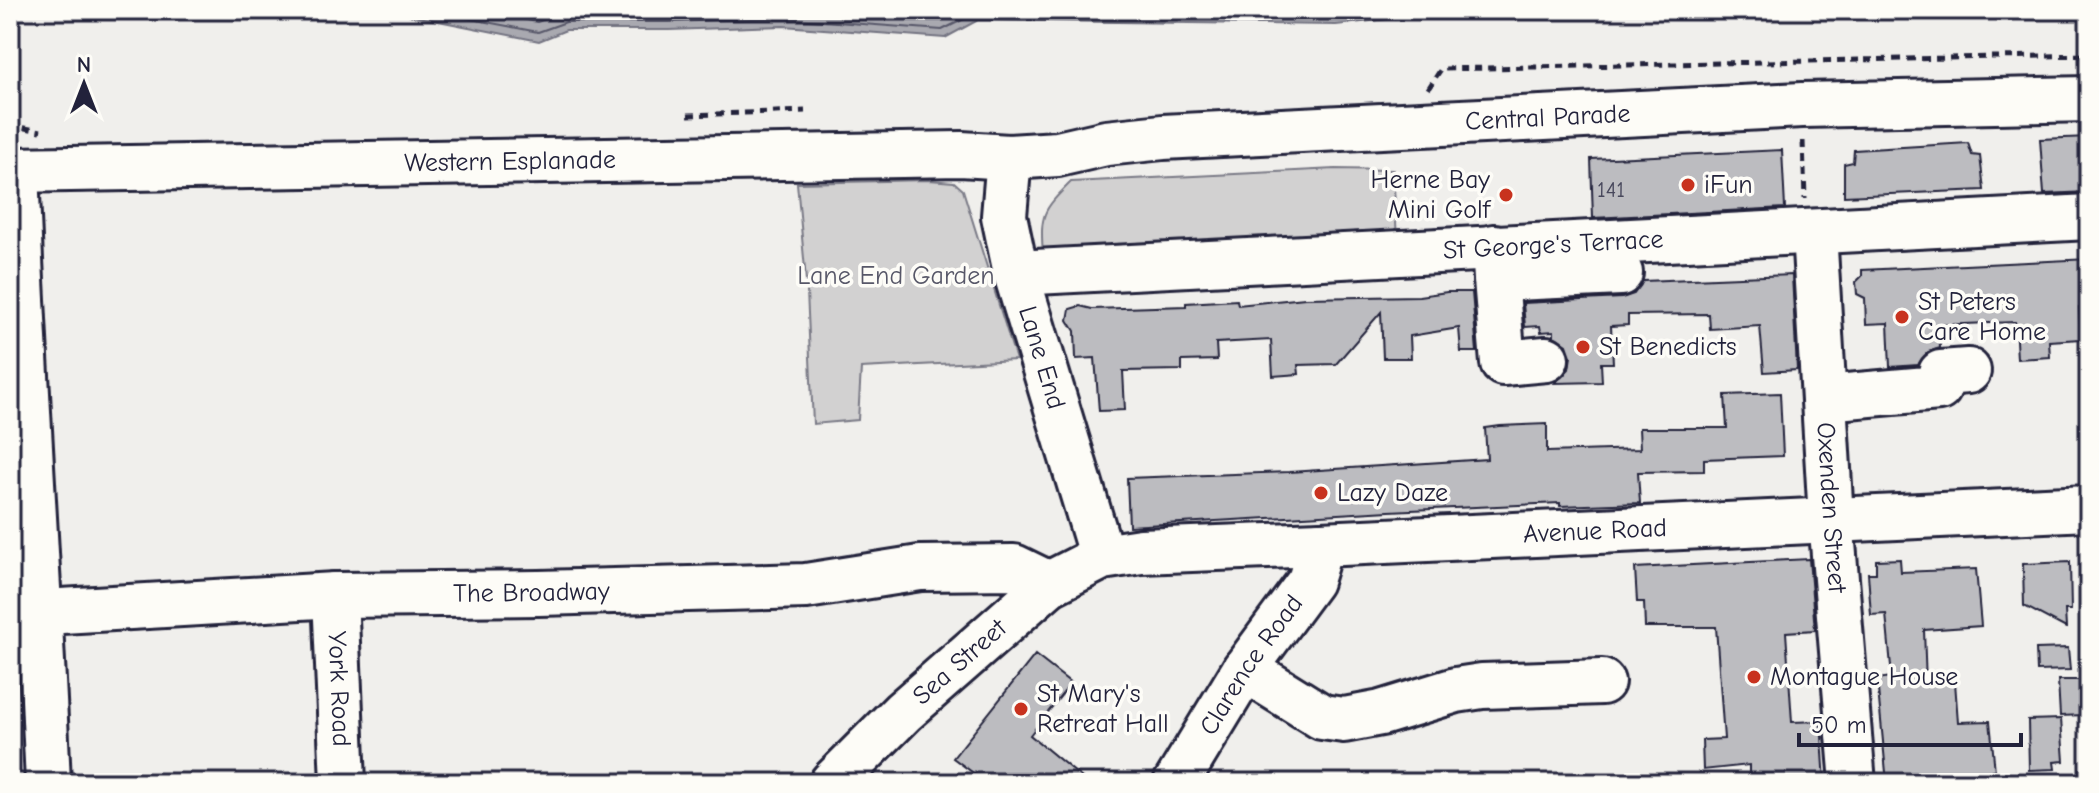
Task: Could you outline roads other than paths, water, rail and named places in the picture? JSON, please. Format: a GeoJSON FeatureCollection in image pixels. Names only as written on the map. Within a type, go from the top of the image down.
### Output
{"type":"FeatureCollection","features":[{"type":"Feature","properties":{"kind":"street","name":"Central Parade"},"geometry":{"type":"LineString","coordinates":[[1009,157],[1058,154],[1106,143],[1163,137],[1802,105],[2089,99]]}},
{"type":"Feature","properties":{"kind":"street","name":"Western Esplanade"},"geometry":{"type":"LineString","coordinates":[[13,170],[930,154],[1009,157]]}},
{"type":"Feature","properties":{"kind":"street","name":"Lane End"},"geometry":{"type":"LineString","coordinates":[[1009,157],[1004,216],[1016,273],[1102,557]]}},
{"type":"Feature","properties":{"kind":"street"},"geometry":{"type":"LineString","coordinates":[[13,170],[25,391],[25,613],[48,783]]}},
{"type":"Feature","properties":{"kind":"street","name":"St George's Terrace"},"geometry":{"type":"LineString","coordinates":[[1016,273],[1495,263],[1810,232],[2089,217]]}},
{"type":"Feature","properties":{"kind":"street","name":"Oxenden Street"},"geometry":{"type":"LineString","coordinates":[[1810,232],[1853,783]]}},
{"type":"Feature","properties":{"kind":"street"},"geometry":{"type":"LineString","coordinates":[[1546,359],[1503,363],[1495,263],[1620,273]]}},
{"type":"Feature","properties":{"kind":"street"},"geometry":{"type":"LineString","coordinates":[[1824,398],[1939,388],[1941,373],[1968,371]]}},
{"type":"Feature","properties":{"kind":"street","name":"Avenue Road"},"geometry":{"type":"LineString","coordinates":[[1102,557],[1141,551],[2089,508]]}},
{"type":"Feature","properties":{"kind":"street","name":"Clarence Road"},"geometry":{"type":"LineString","coordinates":[[1176,783],[1245,669],[1310,581],[1321,544]]}},
{"type":"Feature","properties":{"kind":"street","name":"Sea Street"},"geometry":{"type":"LineString","coordinates":[[832,783],[903,712],[1049,584],[1102,557]]}},
{"type":"Feature","properties":{"kind":"street","name":"The Broadway"},"geometry":{"type":"LineString","coordinates":[[25,613],[335,595],[806,586],[920,568],[1014,567],[1049,584]]}},
{"type":"Feature","properties":{"kind":"street","name":"York Road"},"geometry":{"type":"LineString","coordinates":[[335,595],[343,783]]}},
{"type":"Feature","properties":{"kind":"street"},"geometry":{"type":"LineString","coordinates":[[1245,669],[1322,717],[1344,720],[1469,688],[1602,682]]}},
{"type":"Feature","properties":{"kind":"water"},"geometry":{"type":"Polygon","coordinates":[[[383,10],[1467,10],[1336,25],[978,20],[945,38],[783,26],[566,30],[539,41],[383,10]]]}},
{"type":"Feature","properties":{"kind":"place","name":"iFun"},"geometry":{"type":"Point","coordinates":[1688,185]}},
{"type":"Feature","properties":{"kind":"place","name":"Herne Bay Mini Golf"},"geometry":{"type":"Point","coordinates":[1506,195]}},
{"type":"Feature","properties":{"kind":"place","name":"St Peters Care Home"},"geometry":{"type":"Point","coordinates":[1902,317]}},
{"type":"Feature","properties":{"kind":"place","name":"St Benedicts"},"geometry":{"type":"Point","coordinates":[1583,347]}},
{"type":"Feature","properties":{"kind":"place","name":"Lazy Daze"},"geometry":{"type":"Point","coordinates":[1321,493]}},
{"type":"Feature","properties":{"kind":"place","name":"Montague House"},"geometry":{"type":"Point","coordinates":[1754,677]}},
{"type":"Feature","properties":{"kind":"place","name":"St Mary's Retreat Hall"},"geometry":{"type":"Point","coordinates":[1021,709]}},
{"type":"Feature","properties":{"kind":"park label","name":"Lane End Garden"},"geometry":{"type":"Point","coordinates":[896,276]}}]}
